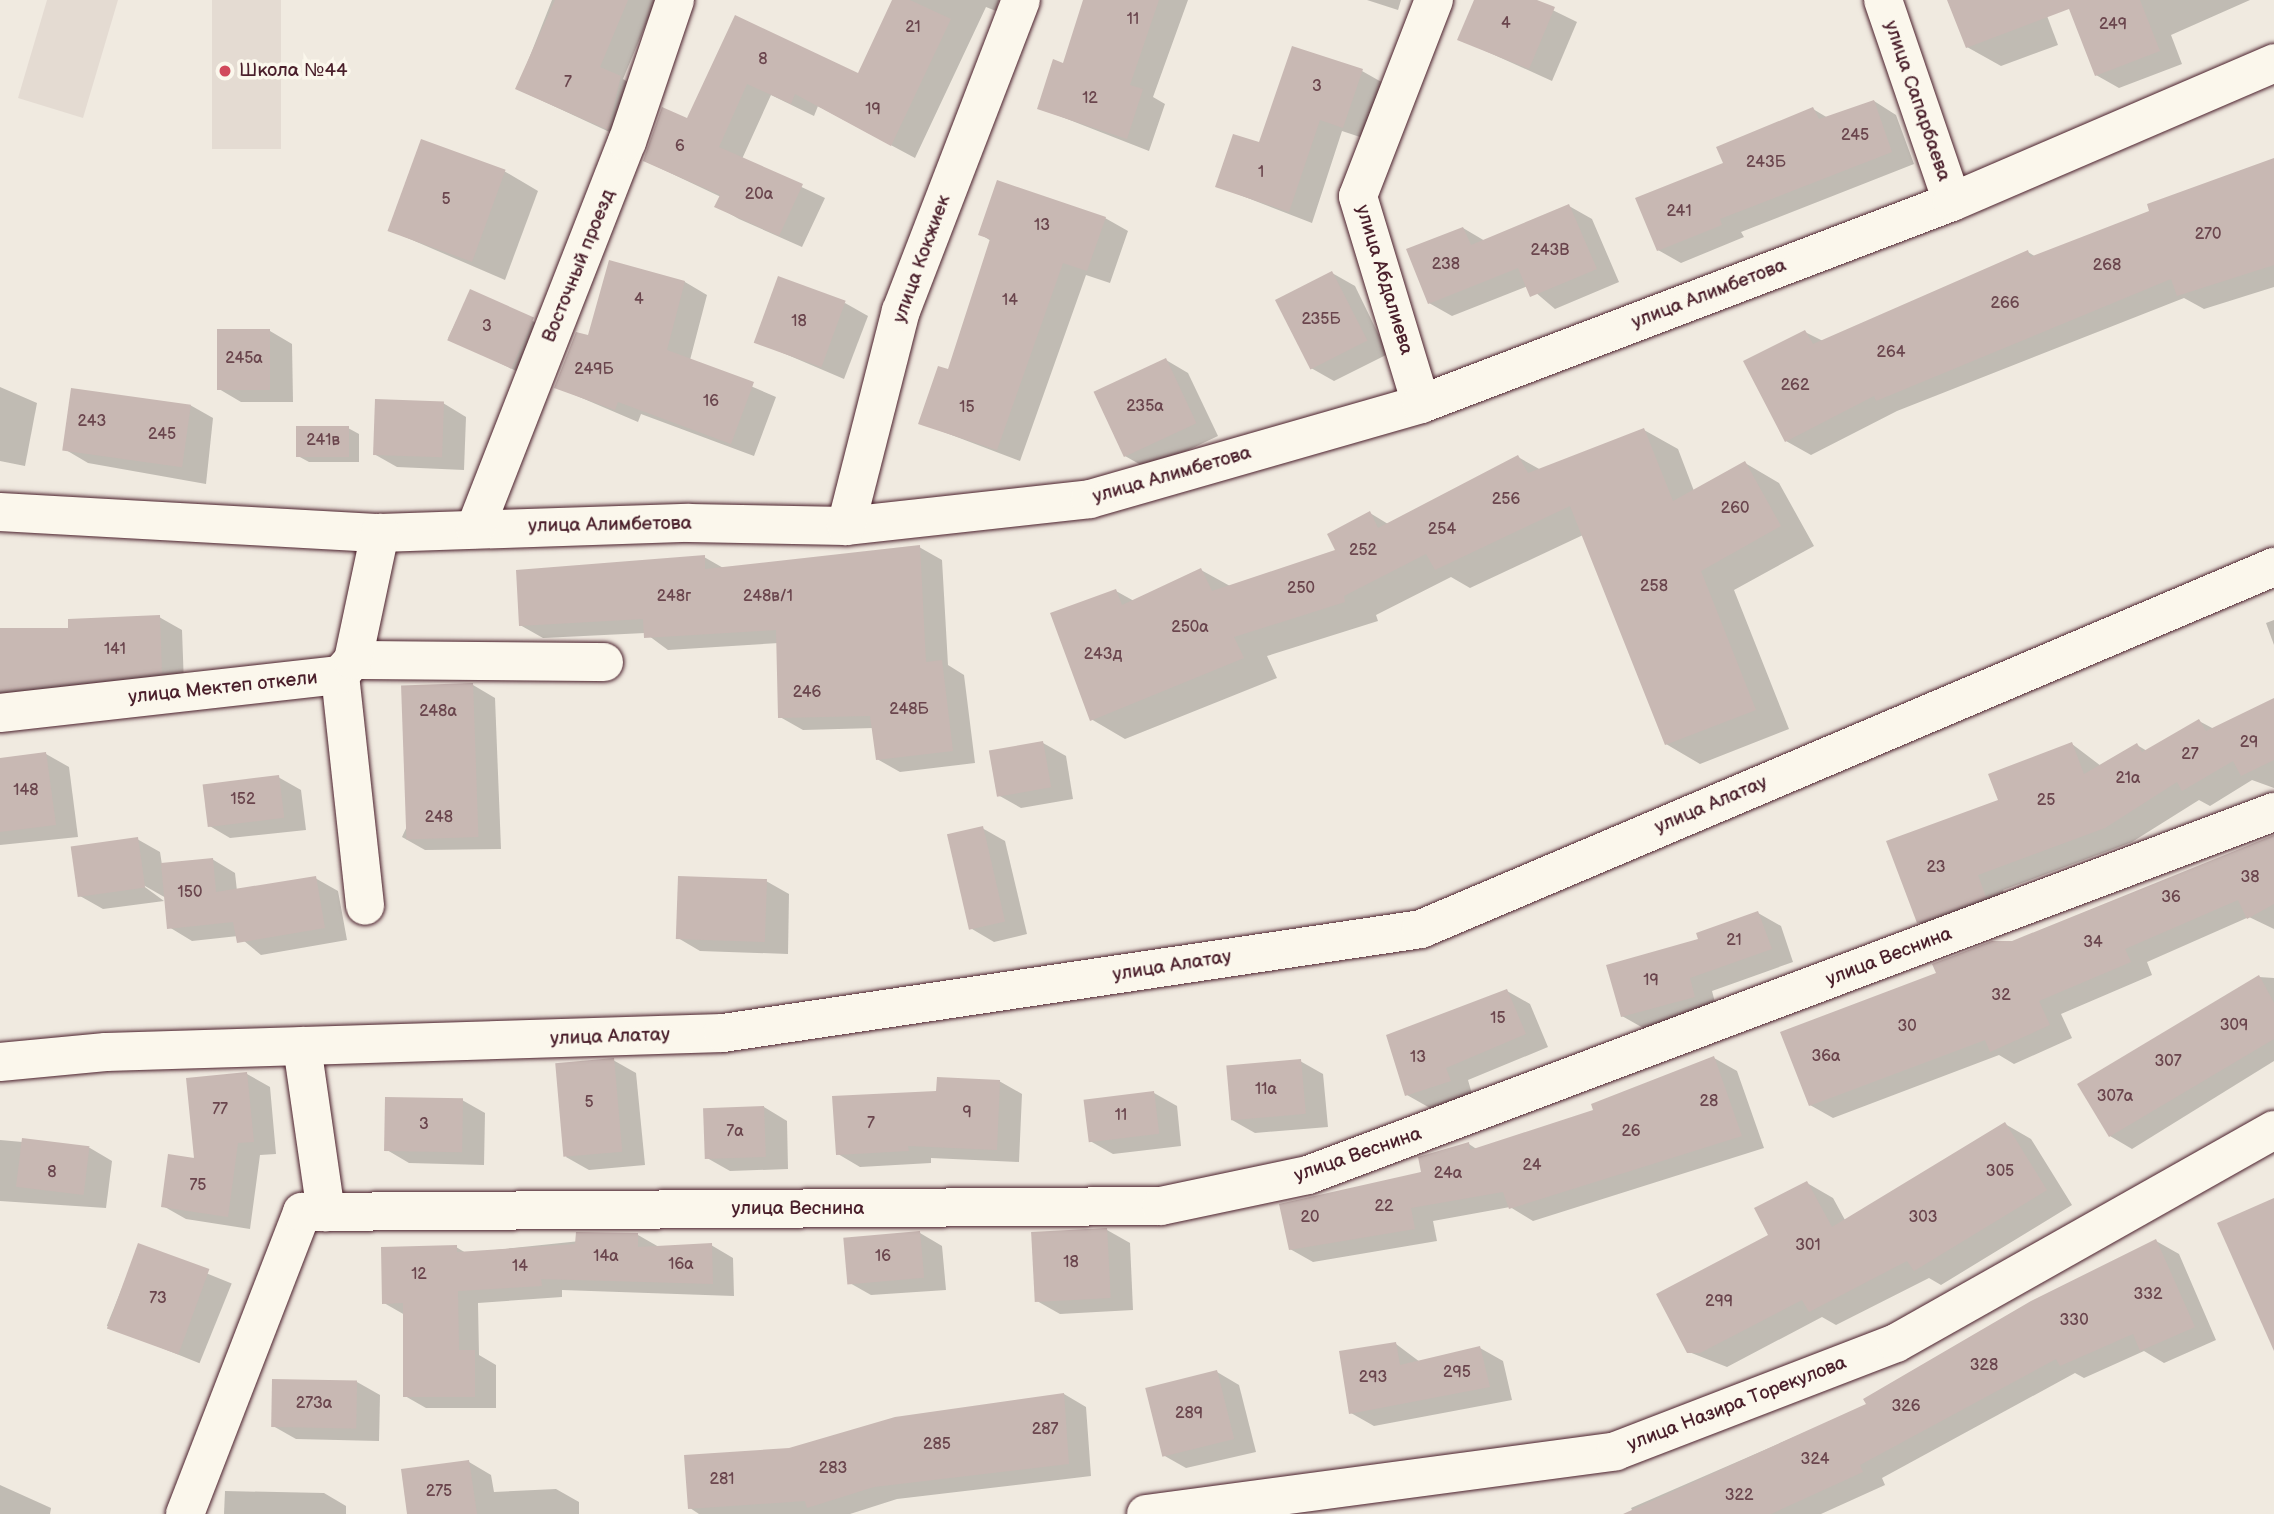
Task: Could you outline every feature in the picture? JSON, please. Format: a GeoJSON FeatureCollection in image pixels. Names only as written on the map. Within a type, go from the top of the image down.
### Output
{"type":"FeatureCollection","features":[{"type":"Feature","properties":{"kind":"street","name":"Восточный проезд"},"geometry":{"type":"LineString","coordinates":[[475,529],[627,142],[675,0]]}},
{"type":"Feature","properties":{"kind":"street","name":"улица Кокжиек"},"geometry":{"type":"LineString","coordinates":[[846,526],[901,312],[1021,0]]}},
{"type":"Feature","properties":{"kind":"street","name":"улица Абдалиева"},"geometry":{"type":"LineString","coordinates":[[1421,404],[1358,196],[1434,0]]}},
{"type":"Feature","properties":{"kind":"street","name":"улица Сапарбаева"},"geometry":{"type":"LineString","coordinates":[[1883,0],[1952,202]]}},
{"type":"Feature","properties":{"kind":"street","name":"улица Алимбетова"},"geometry":{"type":"LineString","coordinates":[[0,512],[380,533],[475,529],[846,526],[1090,499],[1421,404],[1952,202],[2274,63]]}},
{"type":"Feature","properties":{"kind":"street"},"geometry":{"type":"LineString","coordinates":[[365,906],[346,668],[380,533]]}},
{"type":"Feature","properties":{"kind":"street","name":"улица Алатау"},"geometry":{"type":"LineString","coordinates":[[0,1062],[302,1046],[723,1034],[1421,929],[2274,567]]}},
{"type":"Feature","properties":{"kind":"street","name":"улица Мектеп откели"},"geometry":{"type":"LineString","coordinates":[[0,713],[346,668],[604,662]]}},
{"type":"Feature","properties":{"kind":"street","name":"улица Веснина"},"geometry":{"type":"LineString","coordinates":[[314,1212],[1161,1206],[1308,1175],[2274,812]]}},
{"type":"Feature","properties":{"kind":"street"},"geometry":{"type":"LineString","coordinates":[[186,1514],[314,1212],[302,1046]]}},
{"type":"Feature","properties":{"kind":"street","name":"улица Назира Торекулова"},"geometry":{"type":"LineString","coordinates":[[1146,1514],[1616,1451],[1896,1343],[2274,1130]]}},
{"type":"Feature","properties":{"kind":"shaded area"},"geometry":{"type":"Polygon","coordinates":[[[47,0],[118,0],[83,118],[18,98],[47,0]]]}},
{"type":"Feature","properties":{"kind":"shaded area","name":"Школа №44"},"geometry":{"type":"Polygon","coordinates":[[[212,0],[281,0],[281,149],[212,149],[212,0]]]}},
{"type":"Feature","properties":{"kind":"building"},"geometry":{"type":"Polygon","coordinates":[[[555,0],[628,0],[600,67],[621,76],[608,130],[515,89],[555,0]]]}},
{"type":"Feature","properties":{"kind":"building"},"geometry":{"type":"Polygon","coordinates":[[[892,0],[910,0],[951,19],[891,146],[795,94],[791,104],[747,84],[719,147],[803,184],[779,236],[714,207],[720,195],[643,161],[662,107],[687,118],[735,15],[858,73],[892,0]]]}},
{"type":"Feature","properties":{"kind":"building"},"geometry":{"type":"Polygon","coordinates":[[[1083,0],[1159,0],[1130,85],[1143,89],[1127,139],[1037,109],[1053,59],[1063,63],[1083,0]]]}},
{"type":"Feature","properties":{"kind":"building"},"geometry":{"type":"Polygon","coordinates":[[[1474,0],[1537,0],[1555,7],[1529,69],[1457,40],[1474,0]]]}},
{"type":"Feature","properties":{"kind":"building"},"geometry":{"type":"Polygon","coordinates":[[[1947,0],[2140,0],[2160,51],[2095,76],[2069,9],[1966,48],[1947,0]]]}},
{"type":"Feature","properties":{"kind":"building"},"geometry":{"type":"Polygon","coordinates":[[[1292,46],[1363,69],[1343,128],[1320,120],[1289,212],[1215,187],[1233,134],[1259,142],[1292,46]]]}},
{"type":"Feature","properties":{"kind":"building"},"geometry":{"type":"Polygon","coordinates":[[[1874,100],[1892,152],[1720,219],[1722,225],[1657,251],[1635,198],[1723,163],[1716,147],[1813,107],[1819,119],[1874,100]]]}},
{"type":"Feature","properties":{"kind":"building"},"geometry":{"type":"Polygon","coordinates":[[[421,139],[506,170],[472,262],[387,231],[421,139]]]}},
{"type":"Feature","properties":{"kind":"building"},"geometry":{"type":"Polygon","coordinates":[[[2274,158],[2274,265],[2177,296],[2171,279],[1876,401],[1874,396],[1785,442],[1743,361],[1805,330],[1813,344],[2028,250],[2030,257],[2149,211],[2147,204],[2274,158]]]}},
{"type":"Feature","properties":{"kind":"building"},"geometry":{"type":"Polygon","coordinates":[[[997,180],[1106,217],[1087,271],[1063,263],[997,450],[918,424],[938,366],[948,369],[990,239],[978,235],[997,180]]]}},
{"type":"Feature","properties":{"kind":"building"},"geometry":{"type":"Polygon","coordinates":[[[1569,204],[1597,269],[1530,297],[1518,268],[1428,304],[1406,249],[1463,227],[1471,245],[1569,204]]]}},
{"type":"Feature","properties":{"kind":"building"},"geometry":{"type":"Polygon","coordinates":[[[609,260],[685,281],[667,350],[754,382],[731,444],[618,402],[615,410],[554,388],[576,332],[588,335],[609,260]]]}},
{"type":"Feature","properties":{"kind":"building"},"geometry":{"type":"Polygon","coordinates":[[[1332,271],[1367,340],[1310,370],[1275,300],[1332,271]]]}},
{"type":"Feature","properties":{"kind":"building"},"geometry":{"type":"Polygon","coordinates":[[[778,276],[846,301],[821,367],[754,343],[778,276]]]}},
{"type":"Feature","properties":{"kind":"building"},"geometry":{"type":"Polygon","coordinates":[[[470,289],[534,317],[511,369],[447,340],[470,289]]]}},
{"type":"Feature","properties":{"kind":"building"},"geometry":{"type":"Polygon","coordinates":[[[217,329],[270,329],[270,390],[217,390],[217,329]]]}},
{"type":"Feature","properties":{"kind":"building"},"geometry":{"type":"Polygon","coordinates":[[[1166,358],[1196,423],[1124,457],[1093,392],[1166,358]]]}},
{"type":"Feature","properties":{"kind":"building"},"geometry":{"type":"Polygon","coordinates":[[[71,388],[191,405],[182,467],[62,450],[71,388]]]}},
{"type":"Feature","properties":{"kind":"building"},"geometry":{"type":"Polygon","coordinates":[[[375,399],[444,401],[442,457],[373,455],[375,399]]]}},
{"type":"Feature","properties":{"kind":"building"},"geometry":{"type":"Polygon","coordinates":[[[296,426],[349,426],[349,457],[296,457],[296,426]]]}},
{"type":"Feature","properties":{"kind":"building"},"geometry":{"type":"Polygon","coordinates":[[[1644,428],[1673,501],[1745,461],[1781,526],[1701,571],[1756,710],[1665,745],[1570,506],[1435,570],[1426,554],[1344,596],[1345,602],[1234,637],[1244,658],[1090,721],[1050,613],[1116,589],[1122,605],[1201,568],[1212,591],[1335,550],[1327,534],[1370,511],[1378,528],[1518,455],[1528,473],[1644,428]]]}},
{"type":"Feature","properties":{"kind":"building"},"geometry":{"type":"Polygon","coordinates":[[[920,545],[926,662],[942,660],[953,751],[876,760],[870,716],[778,718],[776,630],[644,638],[643,619],[519,626],[516,570],[705,555],[705,569],[920,545]]]}},
{"type":"Feature","properties":{"kind":"building"},"geometry":{"type":"Polygon","coordinates":[[[160,615],[162,673],[0,691],[0,628],[68,628],[68,619],[160,615]]]}},
{"type":"Feature","properties":{"kind":"building"},"geometry":{"type":"Polygon","coordinates":[[[473,683],[478,837],[406,839],[401,686],[473,683]]]}},
{"type":"Feature","properties":{"kind":"building"},"geometry":{"type":"Polygon","coordinates":[[[2274,698],[2274,760],[2241,776],[2233,761],[2182,791],[2177,782],[2105,828],[1978,875],[1986,897],[1917,923],[1886,841],[1998,800],[1988,774],[2072,742],[2084,774],[2137,743],[2142,752],[2199,719],[2206,731],[2274,698]]]}},
{"type":"Feature","properties":{"kind":"building"},"geometry":{"type":"Polygon","coordinates":[[[1043,741],[1051,787],[997,797],[989,751],[1043,741]]]}},
{"type":"Feature","properties":{"kind":"building"},"geometry":{"type":"Polygon","coordinates":[[[46,752],[56,825],[0,832],[0,758],[46,752]]]}},
{"type":"Feature","properties":{"kind":"building"},"geometry":{"type":"Polygon","coordinates":[[[279,775],[284,818],[208,827],[203,784],[279,775]]]}},
{"type":"Feature","properties":{"kind":"building"},"geometry":{"type":"Polygon","coordinates":[[[983,826],[1005,921],[969,930],[947,834],[983,826]]]}},
{"type":"Feature","properties":{"kind":"building"},"geometry":{"type":"Polygon","coordinates":[[[2274,835],[2274,904],[2247,919],[2238,900],[2125,949],[2131,962],[2039,1001],[2050,1025],[1990,1052],[1985,1040],[1809,1106],[1780,1032],[1936,973],[1932,964],[1992,941],[2012,941],[2274,835]]]}},
{"type":"Feature","properties":{"kind":"building"},"geometry":{"type":"Polygon","coordinates":[[[138,837],[145,888],[78,897],[71,846],[138,837]]]}},
{"type":"Feature","properties":{"kind":"building"},"geometry":{"type":"Polygon","coordinates":[[[213,858],[216,892],[316,876],[325,928],[237,943],[233,922],[167,929],[161,863],[213,858]]]}},
{"type":"Feature","properties":{"kind":"building"},"geometry":{"type":"Polygon","coordinates":[[[678,876],[767,879],[765,942],[676,939],[678,876]]]}},
{"type":"Feature","properties":{"kind":"building"},"geometry":{"type":"Polygon","coordinates":[[[1758,911],[1772,949],[1690,978],[1695,997],[1621,1017],[1606,965],[1698,939],[1696,933],[1758,911]]]}},
{"type":"Feature","properties":{"kind":"building"},"geometry":{"type":"Polygon","coordinates":[[[2259,975],[2274,1003],[2274,1039],[2109,1137],[2077,1084],[2259,975]]]}},
{"type":"Feature","properties":{"kind":"building"},"geometry":{"type":"Polygon","coordinates":[[[1507,989],[1526,1034],[1446,1068],[1451,1081],[1405,1096],[1386,1035],[1507,989]]]}},
{"type":"Feature","properties":{"kind":"building"},"geometry":{"type":"Polygon","coordinates":[[[1714,1056],[1742,1136],[1509,1209],[1503,1192],[1411,1208],[1415,1229],[1289,1250],[1279,1204],[1421,1172],[1418,1157],[1469,1142],[1470,1150],[1593,1110],[1591,1104],[1714,1056]]]}},
{"type":"Feature","properties":{"kind":"building"},"geometry":{"type":"Polygon","coordinates":[[[614,1058],[622,1152],[563,1157],[555,1063],[614,1058]]]}},
{"type":"Feature","properties":{"kind":"building"},"geometry":{"type":"Polygon","coordinates":[[[1301,1059],[1306,1114],[1231,1120],[1226,1066],[1301,1059]]]}},
{"type":"Feature","properties":{"kind":"building"},"geometry":{"type":"Polygon","coordinates":[[[247,1072],[254,1142],[238,1143],[228,1217],[161,1207],[168,1154],[194,1158],[186,1078],[247,1072]]]}},
{"type":"Feature","properties":{"kind":"building"},"geometry":{"type":"Polygon","coordinates":[[[937,1077],[1000,1080],[997,1150],[908,1146],[909,1151],[836,1155],[832,1096],[936,1091],[937,1077]]]}},
{"type":"Feature","properties":{"kind":"building"},"geometry":{"type":"Polygon","coordinates":[[[1154,1091],[1159,1134],[1089,1142],[1084,1100],[1154,1091]]]}},
{"type":"Feature","properties":{"kind":"building"},"geometry":{"type":"Polygon","coordinates":[[[385,1097],[463,1098],[462,1152],[384,1151],[385,1097]]]}},
{"type":"Feature","properties":{"kind":"building"},"geometry":{"type":"Polygon","coordinates":[[[764,1106],[766,1157],[705,1159],[703,1108],[764,1106]]]}},
{"type":"Feature","properties":{"kind":"building"},"geometry":{"type":"Polygon","coordinates":[[[2005,1122],[2047,1190],[1914,1271],[1907,1261],[1809,1312],[1802,1300],[1700,1353],[1687,1353],[1656,1294],[1768,1235],[1754,1208],[1807,1181],[1832,1227],[2005,1122]]]}},
{"type":"Feature","properties":{"kind":"building"},"geometry":{"type":"Polygon","coordinates":[[[22,1138],[89,1146],[84,1195],[16,1187],[22,1138]]]}},
{"type":"Feature","properties":{"kind":"building"},"geometry":{"type":"Polygon","coordinates":[[[2274,1198],[2274,1351],[2217,1223],[2274,1198]]]}},
{"type":"Feature","properties":{"kind":"building"},"geometry":{"type":"Polygon","coordinates":[[[1107,1228],[1111,1298],[1035,1302],[1031,1232],[1107,1228]]]}},
{"type":"Feature","properties":{"kind":"building"},"geometry":{"type":"Polygon","coordinates":[[[920,1231],[924,1278],[847,1285],[843,1238],[920,1231]]]}},
{"type":"Feature","properties":{"kind":"building"},"geometry":{"type":"Polygon","coordinates":[[[576,1232],[638,1233],[638,1247],[712,1243],[713,1284],[541,1279],[542,1286],[458,1291],[459,1350],[475,1350],[475,1397],[403,1397],[403,1303],[382,1304],[381,1247],[457,1245],[457,1252],[575,1244],[576,1232]]]}},
{"type":"Feature","properties":{"kind":"building"},"geometry":{"type":"Polygon","coordinates":[[[2156,1239],[2195,1327],[2140,1351],[2133,1334],[2060,1366],[2056,1359],[1860,1465],[1863,1472],[1771,1514],[1623,1514],[1866,1404],[1863,1399],[2031,1301],[2156,1239]]]}},
{"type":"Feature","properties":{"kind":"building"},"geometry":{"type":"Polygon","coordinates":[[[138,1243],[209,1269],[178,1355],[107,1329],[138,1243]]]}},
{"type":"Feature","properties":{"kind":"building"},"geometry":{"type":"Polygon","coordinates":[[[1396,1342],[1400,1365],[1480,1346],[1490,1387],[1349,1414],[1339,1351],[1396,1342]]]}},
{"type":"Feature","properties":{"kind":"building"},"geometry":{"type":"Polygon","coordinates":[[[1217,1370],[1234,1439],[1162,1457],[1145,1388],[1217,1370]]]}},
{"type":"Feature","properties":{"kind":"building"},"geometry":{"type":"Polygon","coordinates":[[[272,1379],[357,1380],[356,1428],[271,1427],[272,1379]]]}},
{"type":"Feature","properties":{"kind":"building"},"geometry":{"type":"Polygon","coordinates":[[[1064,1393],[1069,1464],[874,1487],[807,1508],[805,1501],[688,1509],[684,1455],[789,1448],[895,1417],[1064,1393]]]}},
{"type":"Feature","properties":{"kind":"building"},"geometry":{"type":"Polygon","coordinates":[[[469,1460],[477,1514],[407,1514],[401,1469],[469,1460]]]}},
{"type":"Feature","properties":{"kind":"place","name":"Школа №44"},"geometry":{"type":"Point","coordinates":[225,71]}}]}
